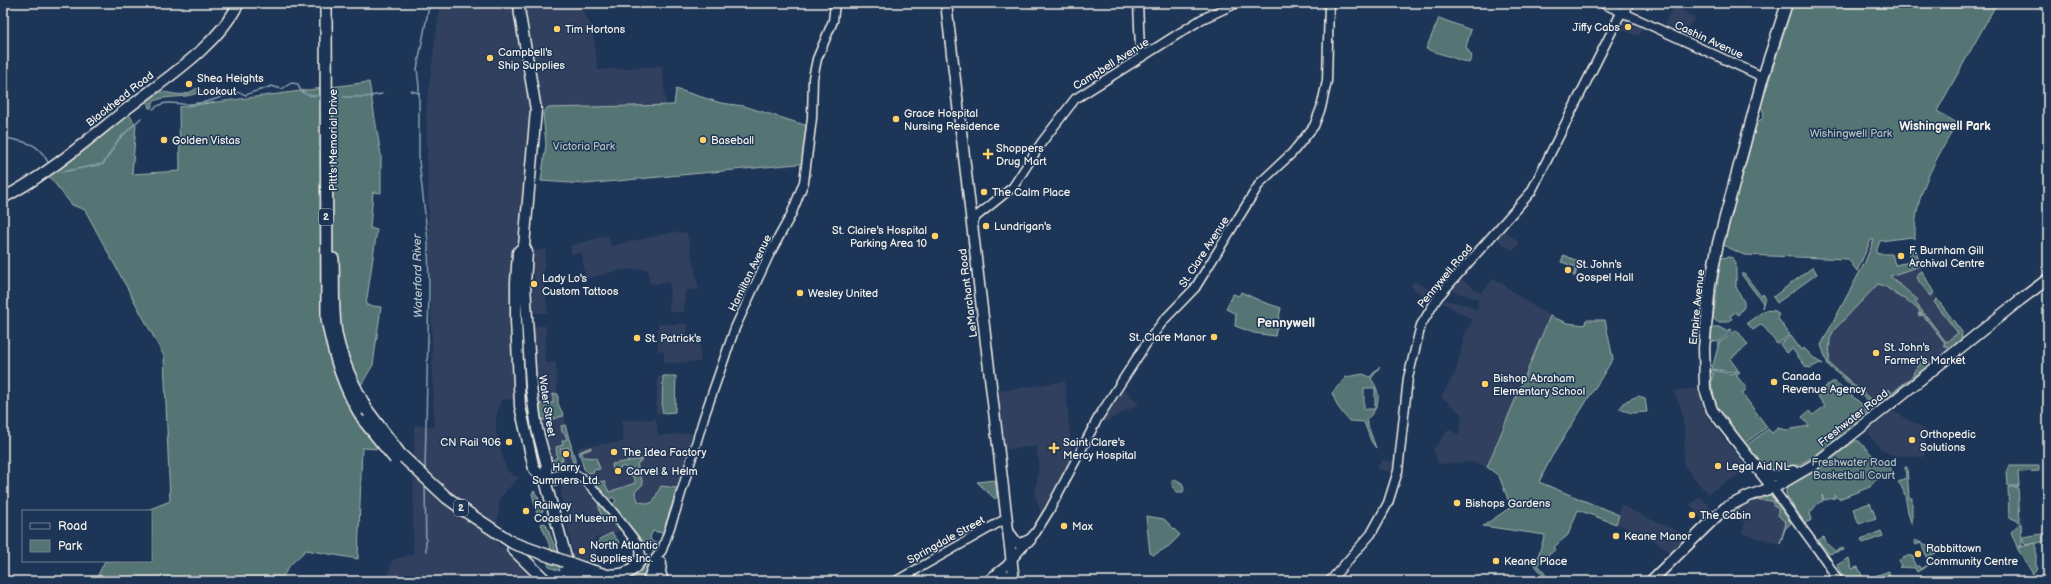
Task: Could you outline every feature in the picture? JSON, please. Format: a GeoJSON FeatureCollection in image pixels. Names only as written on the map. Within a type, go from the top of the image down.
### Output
{"type":"FeatureCollection","features":[{"type":"Feature","properties":{"kind":"highway","name":"Pitt's Memorial Drive"},"geometry":{"type":"LineString","coordinates":[[326,3],[327,319],[334,354],[341,376],[365,422],[390,453],[430,492],[454,511],[513,549],[602,578],[625,581]]}},
{"type":"Feature","properties":{"kind":"highway","name":"Pitt's Memorial Drive"},"geometry":{"type":"LineString","coordinates":[[333,3],[333,259],[336,333],[353,385],[367,410],[400,454],[446,497],[513,543],[602,578]]}},
{"type":"Feature","properties":{"kind":"highway"},"geometry":{"type":"LineString","coordinates":[[513,549],[546,581]]}},
{"type":"Feature","properties":{"kind":"highway"},"geometry":{"type":"LineString","coordinates":[[602,578],[628,573],[634,568],[641,558]]}},
{"type":"Feature","properties":{"kind":"main road","name":"Blackhead Road"},"geometry":{"type":"LineString","coordinates":[[3,198],[50,169],[177,69],[223,28],[239,3]]}},
{"type":"Feature","properties":{"kind":"main road"},"geometry":{"type":"LineString","coordinates":[[519,3],[536,110],[524,246],[518,252],[516,282],[516,320],[520,406],[534,469],[545,480],[566,555],[570,581]]}},
{"type":"Feature","properties":{"kind":"main road","name":"LeMarchant Road"},"geometry":{"type":"LineString","coordinates":[[946,3],[1010,534],[1014,581]]}},
{"type":"Feature","properties":{"kind":"main road","name":"Empire Avenue"},"geometry":{"type":"LineString","coordinates":[[1772,487],[1712,410],[1705,389],[1704,348],[1708,303],[1717,251],[1763,77],[1787,3]]}},
{"type":"Feature","properties":{"kind":"main road","name":"Freshwater Road"},"geometry":{"type":"LineString","coordinates":[[1651,581],[1725,508],[1805,470],[1825,456],[2048,279]]}},
{"type":"Feature","properties":{"kind":"main road"},"geometry":{"type":"LineString","coordinates":[[1756,468],[1769,475],[1783,475],[1814,458],[1825,456]]}},
{"type":"Feature","properties":{"kind":"main road"},"geometry":{"type":"LineString","coordinates":[[1010,534],[1020,544],[1030,540]]}},
{"type":"Feature","properties":{"kind":"main road"},"geometry":{"type":"LineString","coordinates":[[661,563],[660,572],[664,581]]}},
{"type":"Feature","properties":{"kind":"main road"},"geometry":{"type":"LineString","coordinates":[[990,578],[1006,575],[1014,581]]}},
{"type":"Feature","properties":{"kind":"street","name":"Hamilton Avenue"},"geometry":{"type":"LineString","coordinates":[[654,581],[661,563],[662,550],[676,510],[704,417],[735,328],[769,255],[791,215],[804,182],[812,123],[813,78],[817,58],[833,21],[835,3]]}},
{"type":"Feature","properties":{"kind":"street"},"geometry":{"type":"LineString","coordinates":[[1138,3],[1140,49],[1144,56]]}},
{"type":"Feature","properties":{"kind":"street","name":"Campbell Avenue"},"geometry":{"type":"LineString","coordinates":[[972,222],[977,216],[1014,187],[1036,150],[1071,104],[1083,93],[1202,19],[1237,3]]}},
{"type":"Feature","properties":{"kind":"street","name":"St. Clare Avenue"},"geometry":{"type":"LineString","coordinates":[[990,578],[1012,559],[1030,540],[1047,516],[1098,418],[1146,344],[1164,320],[1195,288],[1260,183],[1292,154],[1314,126],[1321,108],[1327,81],[1330,3]]}},
{"type":"Feature","properties":{"kind":"street","name":"Cashin Avenue"},"geometry":{"type":"LineString","coordinates":[[1602,3],[1763,77]]}},
{"type":"Feature","properties":{"kind":"street","name":"Pennywell Road"},"geometry":{"type":"LineString","coordinates":[[1330,581],[1371,534],[1388,503],[1399,462],[1410,365],[1415,340],[1424,319],[1438,297],[1530,192],[1623,12],[1630,3]]}},
{"type":"Feature","properties":{"kind":"street"},"geometry":{"type":"LineString","coordinates":[[545,480],[564,480],[569,476],[578,477],[585,481],[640,547],[641,558]]}},
{"type":"Feature","properties":{"kind":"street","name":"Empire Avenue"},"geometry":{"type":"LineString","coordinates":[[1772,487],[1816,547],[1838,581]]}},
{"type":"Feature","properties":{"kind":"street","name":"Springdale Street"},"geometry":{"type":"LineString","coordinates":[[896,581],[1007,518]]}},
{"type":"Feature","properties":{"kind":"street","name":"Hamilton Avenue"},"geometry":{"type":"LineString","coordinates":[[647,581],[655,559],[662,550]]}},
{"type":"Feature","properties":{"kind":"shaded area"},"geometry":{"type":"Polygon","coordinates":[[[440,3],[582,3],[584,13],[592,27],[598,70],[662,66],[666,106],[548,108],[536,113],[518,252],[520,399],[501,400],[496,417],[496,432],[506,468],[512,475],[519,477],[500,498],[496,536],[497,544],[528,559],[543,581],[387,581],[392,560],[413,554],[414,425],[434,427],[426,109],[440,3]]]}},
{"type":"Feature","properties":{"kind":"shaded area"},"geometry":{"type":"Polygon","coordinates":[[[1675,5],[1695,19],[1685,31],[1681,31],[1664,24],[1675,5]]]}},
{"type":"Feature","properties":{"kind":"shaded area"},"geometry":{"type":"Polygon","coordinates":[[[1625,20],[1643,28],[1639,36],[1619,29],[1625,20]]]}},
{"type":"Feature","properties":{"kind":"shaded area"},"geometry":{"type":"Polygon","coordinates":[[[1504,230],[1520,243],[1513,251],[1499,241],[1499,237],[1504,230]]]}},
{"type":"Feature","properties":{"kind":"shaded area"},"geometry":{"type":"Polygon","coordinates":[[[674,232],[687,233],[699,290],[685,290],[684,312],[669,312],[670,282],[649,284],[648,269],[621,270],[585,279],[582,252],[572,254],[570,246],[608,235],[611,246],[674,232]]]}},
{"type":"Feature","properties":{"kind":"shaded area"},"geometry":{"type":"Polygon","coordinates":[[[546,249],[543,279],[548,313],[533,313],[534,251],[546,249]]]}},
{"type":"Feature","properties":{"kind":"shaded area"},"geometry":{"type":"Polygon","coordinates":[[[1866,262],[1885,271],[1920,264],[1934,293],[1962,332],[1963,336],[1960,342],[1878,406],[1871,404],[1829,367],[1828,338],[1866,262]]]}},
{"type":"Feature","properties":{"kind":"shaded area","name":"Bishop Abraham Elementary School"},"geometry":{"type":"Polygon","coordinates":[[[1494,278],[1530,304],[1550,316],[1487,467],[1473,462],[1439,464],[1433,450],[1449,429],[1459,435],[1462,414],[1441,397],[1456,371],[1465,333],[1473,320],[1441,302],[1445,300],[1468,305],[1477,311],[1478,299],[1454,292],[1453,288],[1461,279],[1481,293],[1494,278]]]}},
{"type":"Feature","properties":{"kind":"shaded area"},"geometry":{"type":"Polygon","coordinates":[[[1414,281],[1434,292],[1435,295],[1430,301],[1411,286],[1414,281]]]}},
{"type":"Feature","properties":{"kind":"shaded area"},"geometry":{"type":"Polygon","coordinates":[[[658,324],[688,324],[687,334],[691,334],[691,340],[700,340],[700,362],[664,363],[664,351],[658,351],[658,324]]]}},
{"type":"Feature","properties":{"kind":"shaded area"},"geometry":{"type":"Polygon","coordinates":[[[533,326],[546,326],[545,363],[556,362],[558,403],[564,415],[578,472],[560,470],[552,461],[538,404],[533,326]]]}},
{"type":"Feature","properties":{"kind":"shaded area"},"geometry":{"type":"Polygon","coordinates":[[[663,376],[663,413],[656,413],[658,377],[663,376]]]}},
{"type":"Feature","properties":{"kind":"shaded area","name":"Saint Clare's Mercy Hospital"},"geometry":{"type":"Polygon","coordinates":[[[1065,381],[1072,456],[1041,514],[1035,495],[1039,463],[1036,446],[1005,450],[999,391],[1065,381]]]}},
{"type":"Feature","properties":{"kind":"shaded area"},"geometry":{"type":"Polygon","coordinates":[[[1123,388],[1139,404],[1103,423],[1102,422],[1123,388]]]}},
{"type":"Feature","properties":{"kind":"shaded area"},"geometry":{"type":"Polygon","coordinates":[[[1698,389],[1701,401],[1710,421],[1748,469],[1707,494],[1705,488],[1703,489],[1683,464],[1685,436],[1681,407],[1673,391],[1698,389]]]}},
{"type":"Feature","properties":{"kind":"shaded area"},"geometry":{"type":"Polygon","coordinates":[[[1893,411],[1925,429],[1925,455],[1923,457],[1891,455],[1881,449],[1869,435],[1870,429],[1893,411]]]}},
{"type":"Feature","properties":{"kind":"shaded area"},"geometry":{"type":"Polygon","coordinates":[[[656,419],[658,436],[690,433],[692,437],[677,488],[661,486],[653,502],[648,504],[638,501],[635,483],[602,495],[585,473],[578,447],[623,442],[622,420],[656,419]]]}},
{"type":"Feature","properties":{"kind":"shaded area"},"geometry":{"type":"Polygon","coordinates":[[[1382,460],[1394,462],[1392,472],[1376,469],[1382,460]]]}},
{"type":"Feature","properties":{"kind":"shaded area"},"geometry":{"type":"Polygon","coordinates":[[[569,482],[578,483],[583,487],[622,531],[594,538],[598,559],[575,562],[561,495],[562,486],[569,482]]]}},
{"type":"Feature","properties":{"kind":"shaded area"},"geometry":{"type":"Polygon","coordinates":[[[1769,495],[1791,523],[1785,529],[1780,544],[1741,533],[1745,522],[1725,515],[1735,507],[1769,495]]]}},
{"type":"Feature","properties":{"kind":"shaded area"},"geometry":{"type":"Polygon","coordinates":[[[1700,496],[1713,511],[1703,520],[1690,505],[1700,496]]]}},
{"type":"Feature","properties":{"kind":"shaded area"},"geometry":{"type":"Polygon","coordinates":[[[1621,505],[1689,536],[1671,553],[1645,534],[1616,524],[1621,505]]]}},
{"type":"Feature","properties":{"kind":"green space","name":"Wishingwell Park"},"geometry":{"type":"Polygon","coordinates":[[[1793,3],[1997,3],[1937,111],[1957,123],[1927,178],[1918,207],[1915,239],[1912,237],[1880,241],[1877,249],[1877,254],[1892,254],[1895,265],[1910,262],[1909,250],[1916,249],[1920,266],[1890,276],[1918,300],[1915,302],[1923,312],[1918,315],[1920,311],[1903,297],[1901,298],[1886,287],[1878,284],[1834,330],[1830,339],[1829,363],[1869,398],[1871,403],[1881,398],[1885,393],[1886,394],[1878,402],[1878,406],[1871,404],[1828,365],[1821,345],[1865,262],[1874,240],[1871,240],[1857,271],[1848,259],[1744,255],[1723,245],[1757,122],[1762,119],[1764,113],[1761,106],[1793,3]]]}},
{"type":"Feature","properties":{"kind":"green space"},"geometry":{"type":"Polygon","coordinates":[[[1439,18],[1471,30],[1466,47],[1472,56],[1469,63],[1426,49],[1439,18]]]}},
{"type":"Feature","properties":{"kind":"green space"},"geometry":{"type":"Polygon","coordinates":[[[369,82],[381,155],[381,193],[373,192],[370,228],[377,230],[366,305],[381,307],[373,365],[361,385],[356,417],[381,449],[362,448],[358,559],[306,550],[290,565],[280,581],[95,581],[104,562],[152,562],[152,510],[148,510],[170,501],[164,356],[85,210],[72,205],[48,175],[128,113],[136,125],[132,174],[180,171],[179,107],[369,82]]]}},
{"type":"Feature","properties":{"kind":"green space"},"geometry":{"type":"Polygon","coordinates":[[[197,88],[201,91],[190,95],[160,99],[154,101],[151,108],[149,108],[147,101],[154,93],[164,92],[185,94],[197,88]]]}},
{"type":"Feature","properties":{"kind":"green space","name":"Victoria Park"},"geometry":{"type":"Polygon","coordinates":[[[676,89],[721,103],[744,106],[811,127],[808,163],[585,184],[541,181],[546,144],[543,114],[547,108],[674,105],[676,89]]]}},
{"type":"Feature","properties":{"kind":"green space"},"geometry":{"type":"Polygon","coordinates":[[[1564,255],[1579,262],[1575,276],[1573,276],[1576,267],[1561,262],[1564,255]]]}},
{"type":"Feature","properties":{"kind":"green space"},"geometry":{"type":"Polygon","coordinates":[[[1721,258],[1733,258],[1736,263],[1736,287],[1744,302],[1744,307],[1738,315],[1736,312],[1730,316],[1732,319],[1728,322],[1717,322],[1713,318],[1721,258]]]}},
{"type":"Feature","properties":{"kind":"green space"},"geometry":{"type":"Polygon","coordinates":[[[1813,267],[1817,274],[1777,303],[1773,297],[1813,267]]]}},
{"type":"Feature","properties":{"kind":"green space"},"geometry":{"type":"Polygon","coordinates":[[[1922,271],[1934,293],[1930,296],[1918,280],[1917,274],[1922,271]]]}},
{"type":"Feature","properties":{"kind":"green space"},"geometry":{"type":"Polygon","coordinates":[[[1741,274],[1744,274],[1761,296],[1763,294],[1765,297],[1762,308],[1763,303],[1741,274]]]}},
{"type":"Feature","properties":{"kind":"green space"},"geometry":{"type":"Polygon","coordinates":[[[1241,292],[1281,308],[1275,336],[1254,333],[1235,326],[1236,314],[1226,309],[1233,294],[1239,296],[1241,292]]]}},
{"type":"Feature","properties":{"kind":"green space"},"geometry":{"type":"Polygon","coordinates":[[[1937,299],[1962,332],[1961,341],[1952,348],[1943,345],[1945,343],[1923,315],[1919,316],[1924,313],[1946,342],[1958,333],[1934,302],[1937,299]]]}},
{"type":"Feature","properties":{"kind":"green space"},"geometry":{"type":"Polygon","coordinates":[[[1765,310],[1776,311],[1779,315],[1777,317],[1790,335],[1777,344],[1762,324],[1753,330],[1747,323],[1765,310]]]}},
{"type":"Feature","properties":{"kind":"green space"},"geometry":{"type":"Polygon","coordinates":[[[1550,316],[1567,323],[1585,325],[1586,320],[1605,320],[1613,359],[1551,458],[1539,482],[1619,515],[1616,524],[1578,510],[1568,535],[1554,547],[1556,549],[1538,564],[1549,580],[1545,578],[1535,565],[1545,535],[1483,526],[1511,507],[1499,476],[1487,467],[1550,316]]]}},
{"type":"Feature","properties":{"kind":"green space"},"geometry":{"type":"Polygon","coordinates":[[[1715,327],[1719,327],[1726,331],[1731,329],[1732,331],[1718,342],[1711,341],[1712,330],[1715,327]]]}},
{"type":"Feature","properties":{"kind":"green space"},"geometry":{"type":"Polygon","coordinates":[[[1737,330],[1748,345],[1730,359],[1738,370],[1733,372],[1712,369],[1719,343],[1737,330]]]}},
{"type":"Feature","properties":{"kind":"green space"},"geometry":{"type":"Polygon","coordinates":[[[1791,336],[1801,350],[1804,348],[1816,360],[1823,364],[1820,363],[1810,368],[1806,367],[1792,349],[1786,353],[1780,344],[1791,336]]]}},
{"type":"Feature","properties":{"kind":"green space"},"geometry":{"type":"Polygon","coordinates":[[[1924,359],[1929,361],[1929,366],[1918,375],[1916,374],[1916,377],[1881,404],[1880,402],[1889,394],[1889,389],[1892,393],[1914,375],[1913,373],[1924,359]]]}},
{"type":"Feature","properties":{"kind":"green space"},"geometry":{"type":"Polygon","coordinates":[[[1380,366],[1371,379],[1375,385],[1378,396],[1375,408],[1375,388],[1364,388],[1364,409],[1375,409],[1366,420],[1376,448],[1371,441],[1364,422],[1349,421],[1338,407],[1332,393],[1346,377],[1363,374],[1370,377],[1380,366]]]}},
{"type":"Feature","properties":{"kind":"green space"},"geometry":{"type":"Polygon","coordinates":[[[1712,370],[1732,374],[1739,371],[1740,372],[1736,375],[1747,389],[1742,393],[1767,427],[1744,444],[1717,407],[1711,383],[1714,374],[1711,372],[1712,370]]]}},
{"type":"Feature","properties":{"kind":"green space"},"geometry":{"type":"Polygon","coordinates":[[[663,376],[676,376],[675,412],[663,413],[663,376]]]}},
{"type":"Feature","properties":{"kind":"green space"},"geometry":{"type":"Polygon","coordinates":[[[1832,382],[1836,382],[1865,407],[1867,415],[1820,452],[1792,468],[1779,472],[1768,471],[1761,467],[1745,446],[1768,429],[1772,433],[1778,428],[1786,430],[1809,426],[1802,417],[1809,411],[1813,415],[1825,406],[1816,394],[1832,382]]]}},
{"type":"Feature","properties":{"kind":"green space"},"geometry":{"type":"Polygon","coordinates":[[[553,394],[558,394],[558,404],[564,416],[550,420],[541,419],[538,404],[553,403],[553,394]]]}},
{"type":"Feature","properties":{"kind":"green space"},"geometry":{"type":"Polygon","coordinates":[[[1638,396],[1645,398],[1647,412],[1632,413],[1619,409],[1626,401],[1638,396]]]}},
{"type":"Feature","properties":{"kind":"green space"},"geometry":{"type":"Polygon","coordinates":[[[565,425],[575,459],[575,468],[568,447],[560,449],[563,460],[560,460],[560,469],[558,469],[554,467],[552,461],[557,457],[556,447],[563,445],[562,441],[567,439],[565,434],[562,432],[561,426],[565,425]]]}},
{"type":"Feature","properties":{"kind":"green space","name":"Freshwater Road Basketball Court"},"geometry":{"type":"Polygon","coordinates":[[[1855,441],[1859,441],[1874,457],[1889,464],[1894,477],[1878,479],[1870,487],[1839,499],[1834,495],[1835,498],[1824,500],[1822,495],[1823,501],[1818,503],[1810,513],[1812,520],[1805,523],[1786,495],[1786,486],[1823,465],[1855,441]]]}},
{"type":"Feature","properties":{"kind":"green space"},"geometry":{"type":"Polygon","coordinates":[[[591,447],[591,449],[582,452],[582,455],[584,457],[596,458],[600,469],[593,470],[594,472],[588,473],[584,469],[579,452],[591,447]]]}},
{"type":"Feature","properties":{"kind":"green space"},"geometry":{"type":"Polygon","coordinates":[[[643,459],[637,464],[643,484],[635,492],[638,501],[648,504],[653,502],[661,486],[677,488],[663,533],[653,531],[650,537],[652,542],[658,543],[657,548],[652,551],[611,506],[616,501],[613,497],[608,500],[594,484],[596,479],[599,482],[604,481],[609,492],[635,483],[635,480],[624,466],[613,471],[612,464],[643,459]]]}},
{"type":"Feature","properties":{"kind":"green space"},"geometry":{"type":"Polygon","coordinates":[[[2010,466],[2039,466],[2039,471],[2018,472],[2019,486],[2008,486],[2007,471],[2010,466]]]}},
{"type":"Feature","properties":{"kind":"green space"},"geometry":{"type":"Polygon","coordinates":[[[1905,467],[1907,467],[1909,498],[1912,498],[1912,525],[1905,496],[1898,482],[1906,478],[1905,467]]]}},
{"type":"Feature","properties":{"kind":"green space"},"geometry":{"type":"Polygon","coordinates":[[[1175,479],[1182,483],[1184,489],[1183,492],[1176,492],[1172,485],[1172,481],[1175,479]]]}},
{"type":"Feature","properties":{"kind":"green space"},"geometry":{"type":"Polygon","coordinates":[[[995,480],[997,497],[995,499],[977,482],[995,480]]]}},
{"type":"Feature","properties":{"kind":"green space"},"geometry":{"type":"Polygon","coordinates":[[[2008,487],[2018,487],[2020,522],[2009,517],[2008,487]]]}},
{"type":"Feature","properties":{"kind":"green space"},"geometry":{"type":"Polygon","coordinates":[[[534,491],[543,511],[537,514],[532,493],[534,491]]]}},
{"type":"Feature","properties":{"kind":"green space"},"geometry":{"type":"Polygon","coordinates":[[[1769,495],[1791,523],[1785,529],[1780,544],[1786,523],[1778,515],[1778,508],[1773,506],[1774,502],[1757,500],[1751,502],[1741,507],[1735,516],[1731,510],[1749,501],[1769,495]]]}},
{"type":"Feature","properties":{"kind":"green space"},"geometry":{"type":"Polygon","coordinates":[[[598,503],[622,531],[612,522],[603,524],[598,503]]]}},
{"type":"Feature","properties":{"kind":"green space"},"geometry":{"type":"Polygon","coordinates":[[[1870,503],[1876,518],[1859,524],[1853,509],[1870,503]]]}},
{"type":"Feature","properties":{"kind":"green space"},"geometry":{"type":"Polygon","coordinates":[[[1146,516],[1164,519],[1180,535],[1169,546],[1154,555],[1150,553],[1146,516]]]}},
{"type":"Feature","properties":{"kind":"green space"},"geometry":{"type":"Polygon","coordinates":[[[2021,523],[2022,546],[2017,547],[2011,532],[2021,523]]]}},
{"type":"Feature","properties":{"kind":"green space"},"geometry":{"type":"Polygon","coordinates":[[[541,524],[546,524],[556,551],[560,571],[549,567],[545,553],[551,549],[541,524]]]}},
{"type":"Feature","properties":{"kind":"green space"},"geometry":{"type":"Polygon","coordinates":[[[1881,531],[1883,536],[1863,543],[1861,539],[1881,531]]]}},
{"type":"Feature","properties":{"kind":"green space"},"geometry":{"type":"Polygon","coordinates":[[[612,533],[620,543],[617,545],[611,543],[606,548],[599,545],[599,539],[612,533]]]}},
{"type":"Feature","properties":{"kind":"green space"},"geometry":{"type":"Polygon","coordinates":[[[2047,533],[2047,541],[2026,545],[2023,542],[2023,537],[2047,533]]]}},
{"type":"Feature","properties":{"kind":"green space"},"geometry":{"type":"Polygon","coordinates":[[[1824,537],[1827,544],[1835,551],[1843,548],[1844,550],[1829,554],[1818,540],[1824,537]]]}},
{"type":"Feature","properties":{"kind":"green space"},"geometry":{"type":"Polygon","coordinates":[[[1914,540],[1927,545],[1936,553],[1927,557],[1921,543],[1916,545],[1914,540]]]}},
{"type":"Feature","properties":{"kind":"green space"},"geometry":{"type":"Polygon","coordinates":[[[2036,543],[2036,565],[2038,569],[2033,574],[2017,548],[2036,543]]]}},
{"type":"Feature","properties":{"kind":"green space"},"geometry":{"type":"Polygon","coordinates":[[[1910,555],[1911,557],[1913,556],[1915,566],[1919,566],[1920,569],[1939,558],[1941,561],[1939,559],[1917,572],[1915,568],[1899,567],[1901,567],[1899,560],[1910,555]]]}},
{"type":"Feature","properties":{"kind":"green space"},"geometry":{"type":"Polygon","coordinates":[[[646,558],[651,560],[643,581],[626,578],[646,558]]]}},
{"type":"Feature","properties":{"kind":"green space"},"geometry":{"type":"Polygon","coordinates":[[[1849,558],[1851,569],[1858,567],[1864,580],[1889,571],[1890,581],[1844,581],[1837,565],[1849,558]]]}},
{"type":"Feature","properties":{"kind":"waterway","name":"Waterford River"},"geometry":{"type":"LineString","coordinates":[[425,470],[429,288],[428,241],[419,161],[419,86],[417,69],[428,11],[432,3]]}},
{"type":"Feature","properties":{"kind":"waterway"},"geometry":{"type":"LineString","coordinates":[[153,109],[167,103],[195,104],[216,99],[227,94],[242,93],[246,95],[271,86],[282,89],[291,83],[298,84],[303,93],[313,96],[320,96]]}},
{"type":"Feature","properties":{"kind":"waterway"},"geometry":{"type":"LineString","coordinates":[[411,91],[419,93]]}},
{"type":"Feature","properties":{"kind":"waterway"},"geometry":{"type":"LineString","coordinates":[[344,97],[365,97],[382,94]]}},
{"type":"Feature","properties":{"kind":"waterway"},"geometry":{"type":"LineString","coordinates":[[61,172],[103,164],[119,139],[141,118]]}},
{"type":"Feature","properties":{"kind":"waterway"},"geometry":{"type":"LineString","coordinates":[[3,137],[35,146],[40,150],[49,164]]}},
{"type":"Feature","properties":{"kind":"waterway","name":"Waterford River"},"geometry":{"type":"LineString","coordinates":[[425,484],[426,551]]}},
{"type":"Feature","properties":{"kind":"place","name":"Jiffy Cabs"},"geometry":{"type":"Point","coordinates":[1628,27]}},
{"type":"Feature","properties":{"kind":"place","name":"Tim Hortons"},"geometry":{"type":"Point","coordinates":[557,29]}},
{"type":"Feature","properties":{"kind":"place","name":"Campbell's Ship Supplies"},"geometry":{"type":"Point","coordinates":[490,58]}},
{"type":"Feature","properties":{"kind":"place","name":"Shea Heights Lookout"},"geometry":{"type":"Point","coordinates":[189,84]}},
{"type":"Feature","properties":{"kind":"place","name":"Grace Hospital Nursing Residence"},"geometry":{"type":"Point","coordinates":[896,119]}},
{"type":"Feature","properties":{"kind":"place","name":"Golden Vistas"},"geometry":{"type":"Point","coordinates":[164,140]}},
{"type":"Feature","properties":{"kind":"place","name":"Baseball"},"geometry":{"type":"Point","coordinates":[703,140]}},
{"type":"Feature","properties":{"kind":"place","name":"Shoppers Drug Mart"},"geometry":{"type":"Point","coordinates":[988,154]}},
{"type":"Feature","properties":{"kind":"place","name":"The Calm Place"},"geometry":{"type":"Point","coordinates":[984,192]}},
{"type":"Feature","properties":{"kind":"place","name":"Lundrigan's"},"geometry":{"type":"Point","coordinates":[986,226]}},
{"type":"Feature","properties":{"kind":"place","name":"St. Claire's Hospital Parking Area 10"},"geometry":{"type":"Point","coordinates":[935,236]}},
{"type":"Feature","properties":{"kind":"place","name":"F. Burnham Gill Archival Centre"},"geometry":{"type":"Point","coordinates":[1901,256]}},
{"type":"Feature","properties":{"kind":"place","name":"St. John's Gospel Hall"},"geometry":{"type":"Point","coordinates":[1568,270]}},
{"type":"Feature","properties":{"kind":"place","name":"Lady Lo's Custom Tattoos"},"geometry":{"type":"Point","coordinates":[534,284]}},
{"type":"Feature","properties":{"kind":"place","name":"Wesley United"},"geometry":{"type":"Point","coordinates":[800,293]}},
{"type":"Feature","properties":{"kind":"place","name":"St. Clare Manor"},"geometry":{"type":"Point","coordinates":[1214,337]}},
{"type":"Feature","properties":{"kind":"place","name":"St. Patrick's"},"geometry":{"type":"Point","coordinates":[637,338]}},
{"type":"Feature","properties":{"kind":"place","name":"St. John's Farmer's Market"},"geometry":{"type":"Point","coordinates":[1876,353]}},
{"type":"Feature","properties":{"kind":"place","name":"Canada Revenue Agency"},"geometry":{"type":"Point","coordinates":[1774,382]}},
{"type":"Feature","properties":{"kind":"place","name":"Bishop Abraham Elementary School"},"geometry":{"type":"Point","coordinates":[1485,384]}},
{"type":"Feature","properties":{"kind":"place","name":"Orthopedic Solutions"},"geometry":{"type":"Point","coordinates":[1912,440]}},
{"type":"Feature","properties":{"kind":"place","name":"CN Rail 906"},"geometry":{"type":"Point","coordinates":[509,442]}},
{"type":"Feature","properties":{"kind":"place","name":"Saint Clare's Mercy Hospital"},"geometry":{"type":"Point","coordinates":[1054,448]}},
{"type":"Feature","properties":{"kind":"place","name":"The Idea Factory"},"geometry":{"type":"Point","coordinates":[614,452]}},
{"type":"Feature","properties":{"kind":"place","name":"Harry Summers Ltd."},"geometry":{"type":"Point","coordinates":[566,454]}},
{"type":"Feature","properties":{"kind":"place","name":"Legal Aid NL"},"geometry":{"type":"Point","coordinates":[1718,466]}},
{"type":"Feature","properties":{"kind":"place","name":"Carvel & Helm"},"geometry":{"type":"Point","coordinates":[618,471]}},
{"type":"Feature","properties":{"kind":"place","name":"Bishops Gardens"},"geometry":{"type":"Point","coordinates":[1457,503]}},
{"type":"Feature","properties":{"kind":"place","name":"Railway Coastal Museum"},"geometry":{"type":"Point","coordinates":[526,511]}},
{"type":"Feature","properties":{"kind":"place","name":"The Cabin"},"geometry":{"type":"Point","coordinates":[1692,515]}},
{"type":"Feature","properties":{"kind":"place","name":"Max"},"geometry":{"type":"Point","coordinates":[1064,526]}},
{"type":"Feature","properties":{"kind":"place","name":"Keane Manor"},"geometry":{"type":"Point","coordinates":[1616,536]}},
{"type":"Feature","properties":{"kind":"place","name":"North Atlantic Supplies Inc."},"geometry":{"type":"Point","coordinates":[582,551]}},
{"type":"Feature","properties":{"kind":"place","name":"Rabbittown Community Centre"},"geometry":{"type":"Point","coordinates":[1918,554]}},
{"type":"Feature","properties":{"kind":"place","name":"Keane Place"},"geometry":{"type":"Point","coordinates":[1496,561]}},
{"type":"Feature","properties":{"kind":"district","name":"Wishingwell Park"},"geometry":{"type":"Point","coordinates":[1945,126]}},
{"type":"Feature","properties":{"kind":"district","name":"Pennywell"},"geometry":{"type":"Point","coordinates":[1286,323]}}]}
